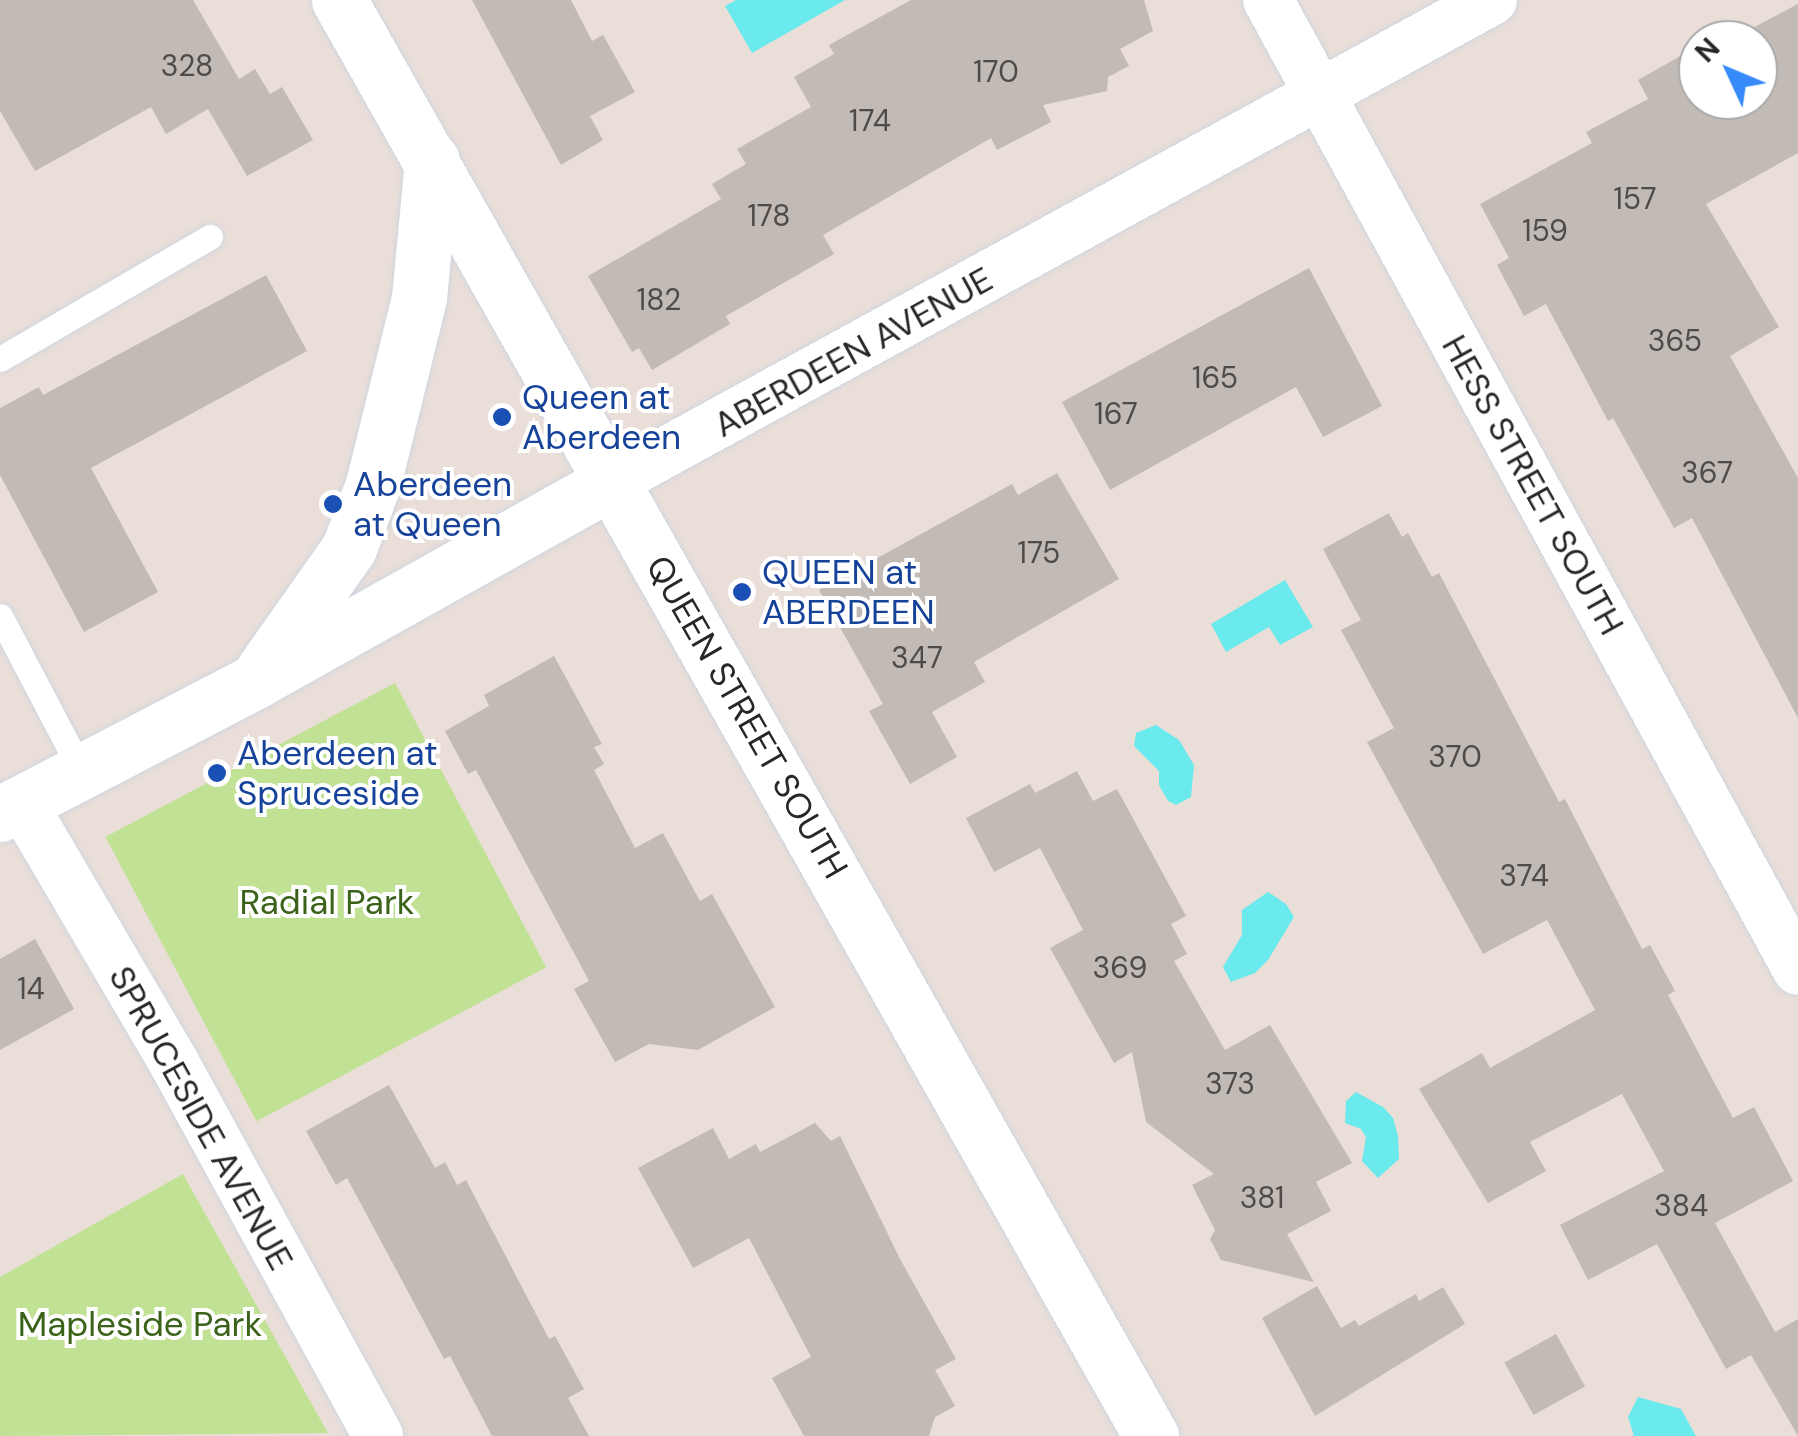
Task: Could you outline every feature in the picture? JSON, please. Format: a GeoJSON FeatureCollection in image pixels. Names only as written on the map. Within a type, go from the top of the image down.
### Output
{"type":"FeatureCollection","features":[{"type":"Feature","properties":{"kind":"main road","name":"QUEEN STREET SOUTH"},"geometry":{"type":"LineString","coordinates":[[339,0],[1152,1436]]}},
{"type":"Feature","properties":{"kind":"main road"},"geometry":{"type":"LineString","coordinates":[[255,681],[349,548],[372,484],[419,298],[432,161]]}},
{"type":"Feature","properties":{"kind":"main road","name":"ABERDEEN AVENUE"},"geometry":{"type":"LineString","coordinates":[[11,808],[255,681],[613,481]]}},
{"type":"Feature","properties":{"kind":"street","name":"HESS STREET SOUTH"},"geometry":{"type":"LineString","coordinates":[[1268,0],[1798,970]]}},
{"type":"Feature","properties":{"kind":"street","name":"ABERDEEN AVENUE"},"geometry":{"type":"LineString","coordinates":[[613,481],[1492,0]]}},
{"type":"Feature","properties":{"kind":"street","name":"SPRUCESIDE AVENUE"},"geometry":{"type":"LineString","coordinates":[[11,808],[174,1063],[378,1436]]}},
{"type":"Feature","properties":{"kind":"lane"},"geometry":{"type":"LineString","coordinates":[[0,358],[210,237]]}},
{"type":"Feature","properties":{"kind":"lane"},"geometry":{"type":"LineString","coordinates":[[0,616],[81,770]]}},
{"type":"Feature","properties":{"kind":"green space","name":"Radial Park"},"geometry":{"type":"Polygon","coordinates":[[[395,683],[546,967],[257,1121],[105,837],[395,683]]]}},
{"type":"Feature","properties":{"kind":"green space","name":"Mapleside Park"},"geometry":{"type":"Polygon","coordinates":[[[183,1174],[328,1433],[0,1436],[0,1277],[183,1174]]]}},
{"type":"Feature","properties":{"kind":"water"},"geometry":{"type":"Polygon","coordinates":[[[736,0],[845,0],[752,53],[725,6],[736,0]]]}},
{"type":"Feature","properties":{"kind":"water"},"geometry":{"type":"Polygon","coordinates":[[[1285,580],[1313,627],[1280,645],[1269,627],[1226,652],[1211,624],[1285,580]]]}},
{"type":"Feature","properties":{"kind":"water"},"geometry":{"type":"Polygon","coordinates":[[[1156,725],[1179,740],[1194,765],[1191,797],[1176,805],[1168,801],[1159,785],[1159,771],[1134,746],[1136,733],[1156,725]]]}},
{"type":"Feature","properties":{"kind":"water"},"geometry":{"type":"Polygon","coordinates":[[[1268,892],[1286,904],[1294,917],[1268,960],[1255,973],[1231,982],[1223,967],[1242,935],[1242,910],[1268,892]]]}},
{"type":"Feature","properties":{"kind":"water"},"geometry":{"type":"Polygon","coordinates":[[[1356,1092],[1383,1107],[1393,1118],[1398,1136],[1399,1159],[1378,1178],[1362,1161],[1366,1137],[1361,1129],[1345,1123],[1346,1101],[1356,1092]]]}},
{"type":"Feature","properties":{"kind":"water"},"geometry":{"type":"Polygon","coordinates":[[[1638,1397],[1681,1409],[1696,1436],[1634,1436],[1628,1417],[1638,1397]]]}},
{"type":"Feature","properties":{"kind":"building"},"geometry":{"type":"Polygon","coordinates":[[[0,0],[193,0],[239,79],[255,69],[270,94],[282,87],[313,140],[247,176],[208,109],[166,134],[151,107],[35,171],[0,111],[0,0]]]}},
{"type":"Feature","properties":{"kind":"building"},"geometry":{"type":"Polygon","coordinates":[[[472,0],[571,0],[592,41],[603,35],[635,92],[590,116],[603,140],[561,165],[472,0]]]}},
{"type":"Feature","properties":{"kind":"building"},"geometry":{"type":"Polygon","coordinates":[[[911,0],[1144,0],[1153,31],[1120,49],[1129,66],[1108,77],[1107,91],[1043,105],[1051,122],[997,150],[991,138],[823,235],[834,254],[726,316],[730,324],[652,370],[639,348],[632,352],[588,276],[721,199],[712,184],[746,164],[737,149],[811,107],[794,77],[834,54],[829,45],[911,0]]]}},
{"type":"Feature","properties":{"kind":"building"},"geometry":{"type":"Polygon","coordinates":[[[1798,4],[1798,153],[1706,204],[1779,327],[1730,356],[1798,478],[1798,718],[1692,518],[1674,528],[1613,418],[1608,421],[1546,304],[1524,316],[1497,265],[1509,258],[1480,204],[1592,143],[1586,132],[1648,99],[1638,80],[1678,57],[1678,120],[1778,120],[1778,20],[1768,20],[1798,4]]]}},
{"type":"Feature","properties":{"kind":"building"},"geometry":{"type":"Polygon","coordinates":[[[1309,268],[1382,406],[1323,437],[1296,387],[1110,490],[1062,402],[1309,268]]]}},
{"type":"Feature","properties":{"kind":"building"},"geometry":{"type":"Polygon","coordinates":[[[266,275],[307,351],[91,468],[158,592],[84,632],[0,475],[0,408],[39,387],[43,395],[266,275]]]}},
{"type":"Feature","properties":{"kind":"building"},"geometry":{"type":"Polygon","coordinates":[[[1057,473],[1119,579],[974,662],[985,682],[932,712],[957,757],[910,784],[869,711],[883,704],[819,590],[1012,484],[1018,495],[1057,473]]]}},
{"type":"Feature","properties":{"kind":"building"},"geometry":{"type":"Polygon","coordinates":[[[1389,513],[1402,537],[1408,533],[1432,577],[1439,573],[1559,802],[1565,799],[1642,949],[1650,945],[1675,991],[1668,995],[1733,1118],[1754,1107],[1793,1181],[1715,1223],[1775,1332],[1798,1319],[1798,1436],[1751,1355],[1726,1369],[1657,1244],[1588,1280],[1560,1225],[1664,1171],[1622,1094],[1530,1142],[1546,1171],[1488,1203],[1419,1089],[1482,1053],[1490,1068],[1595,1010],[1547,920],[1483,954],[1367,742],[1394,728],[1341,630],[1361,620],[1323,549],[1389,513]]]}},
{"type":"Feature","properties":{"kind":"building"},"geometry":{"type":"Polygon","coordinates":[[[554,656],[602,744],[594,747],[604,764],[594,770],[635,848],[663,833],[700,901],[712,894],[775,1007],[698,1050],[649,1044],[615,1062],[574,989],[589,981],[476,770],[468,774],[445,731],[489,706],[484,695],[554,656]]]}},
{"type":"Feature","properties":{"kind":"building"},"geometry":{"type":"Polygon","coordinates":[[[1077,771],[1093,801],[1117,789],[1186,916],[1171,924],[1187,954],[1174,961],[1225,1050],[1270,1025],[1352,1163],[1316,1182],[1331,1211],[1287,1234],[1314,1282],[1221,1260],[1210,1239],[1215,1230],[1192,1185],[1214,1174],[1146,1122],[1132,1052],[1114,1063],[1050,948],[1083,930],[1040,848],[994,872],[966,818],[1030,784],[1035,793],[1077,771]]]}},
{"type":"Feature","properties":{"kind":"building"},"geometry":{"type":"Polygon","coordinates":[[[35,939],[74,1009],[0,1050],[0,959],[35,939]]]}},
{"type":"Feature","properties":{"kind":"building"},"geometry":{"type":"Polygon","coordinates":[[[389,1085],[435,1168],[445,1162],[457,1185],[466,1180],[549,1339],[555,1336],[584,1389],[568,1398],[589,1436],[492,1436],[450,1356],[444,1359],[347,1178],[336,1185],[306,1131],[389,1085]]]}},
{"type":"Feature","properties":{"kind":"building"},"geometry":{"type":"Polygon","coordinates":[[[815,1123],[831,1141],[840,1136],[900,1259],[956,1359],[935,1370],[955,1406],[935,1417],[929,1436],[804,1436],[772,1378],[811,1357],[749,1238],[693,1268],[638,1168],[713,1128],[729,1159],[756,1144],[760,1152],[815,1123]]]}},
{"type":"Feature","properties":{"kind":"building"},"geometry":{"type":"Polygon","coordinates":[[[1317,1286],[1341,1328],[1355,1320],[1359,1326],[1416,1294],[1419,1301],[1443,1287],[1465,1324],[1315,1416],[1262,1318],[1317,1286]]]}},
{"type":"Feature","properties":{"kind":"building"},"geometry":{"type":"Polygon","coordinates":[[[1556,1334],[1585,1386],[1533,1415],[1504,1363],[1556,1334]]]}},
{"type":"Feature","properties":{"kind":"place","name":"Queen at Aberdeen"},"geometry":{"type":"Point","coordinates":[502,417]}},
{"type":"Feature","properties":{"kind":"place","name":"Aberdeen at Queen"},"geometry":{"type":"Point","coordinates":[333,504]}},
{"type":"Feature","properties":{"kind":"place","name":"QUEEN at ABERDEEN"},"geometry":{"type":"Point","coordinates":[742,592]}},
{"type":"Feature","properties":{"kind":"place","name":"Aberdeen at Spruceside"},"geometry":{"type":"Point","coordinates":[217,773]}}]}
